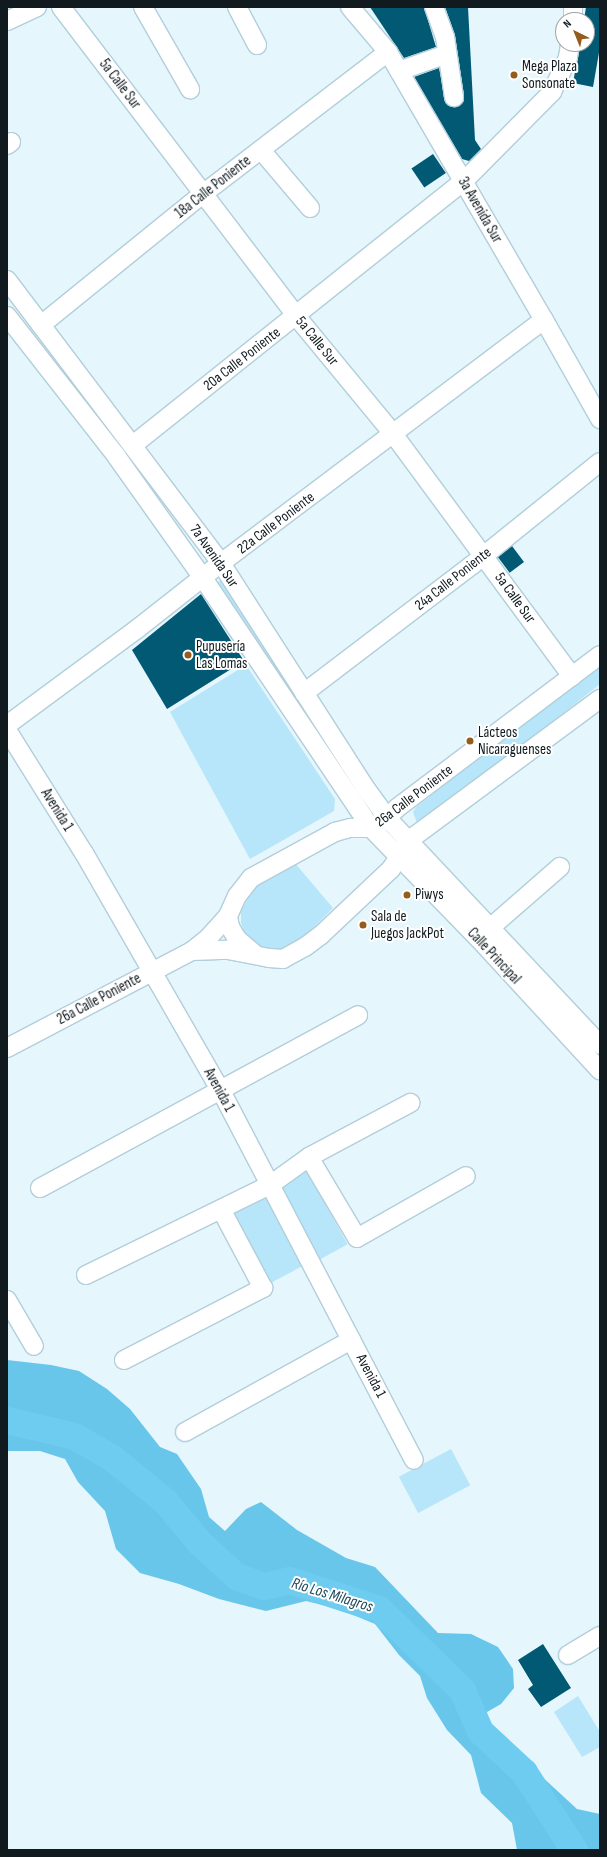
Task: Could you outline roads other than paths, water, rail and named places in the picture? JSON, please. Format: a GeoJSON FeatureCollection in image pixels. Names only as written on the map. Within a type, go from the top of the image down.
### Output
{"type":"FeatureCollection","features":[{"type":"Feature","properties":{"kind":"street"},"geometry":{"type":"LineString","coordinates":[[7,22],[37,7]]}},
{"type":"Feature","properties":{"kind":"street","name":"5a Calle Sur"},"geometry":{"type":"LineString","coordinates":[[61,7],[296,316],[394,435],[572,676]]}},
{"type":"Feature","properties":{"kind":"street"},"geometry":{"type":"LineString","coordinates":[[143,7],[190,89]]}},
{"type":"Feature","properties":{"kind":"street"},"geometry":{"type":"LineString","coordinates":[[237,7],[257,45]]}},
{"type":"Feature","properties":{"kind":"street","name":"3a Avenida Sur"},"geometry":{"type":"LineString","coordinates":[[350,7],[388,52],[600,419]]}},
{"type":"Feature","properties":{"kind":"street"},"geometry":{"type":"LineString","coordinates":[[434,7],[445,37],[454,97]]}},
{"type":"Feature","properties":{"kind":"street","name":"18a Calle Poniente"},"geometry":{"type":"LineString","coordinates":[[41,325],[203,194],[388,52]]}},
{"type":"Feature","properties":{"kind":"street","name":"20a Calle Poniente"},"geometry":{"type":"LineString","coordinates":[[133,445],[463,182],[552,92],[568,57],[569,52]]}},
{"type":"Feature","properties":{"kind":"street"},"geometry":{"type":"LineString","coordinates":[[399,72],[447,54]]}},
{"type":"Feature","properties":{"kind":"street"},"geometry":{"type":"LineString","coordinates":[[261,150],[310,208]]}},
{"type":"Feature","properties":{"kind":"street","name":"7a Avenida Sur"},"geometry":{"type":"LineString","coordinates":[[7,280],[221,563],[304,693],[387,818],[409,841]]}},
{"type":"Feature","properties":{"kind":"street","name":"7a Avenida Sur"},"geometry":{"type":"LineString","coordinates":[[7,316],[117,457],[203,578],[370,828],[399,856]]}},
{"type":"Feature","properties":{"kind":"street","name":"22a Calle Poniente"},"geometry":{"type":"LineString","coordinates":[[7,725],[221,563],[394,435],[544,320]]}},
{"type":"Feature","properties":{"kind":"street","name":"24a Calle Poniente"},"geometry":{"type":"LineString","coordinates":[[304,693],[484,555],[600,462]]}},
{"type":"Feature","properties":{"kind":"street","name":"26a Calle Poniente"},"geometry":{"type":"LineString","coordinates":[[7,1048],[151,971],[192,951],[228,916],[242,890],[251,878],[335,832],[350,828],[370,828],[387,818],[397,808],[600,655]]}},
{"type":"Feature","properties":{"kind":"street"},"geometry":{"type":"LineString","coordinates":[[399,856],[409,841],[600,699]]}},
{"type":"Feature","properties":{"kind":"street","name":"Avenida 1"},"geometry":{"type":"LineString","coordinates":[[7,730],[84,853],[221,1091],[414,1460]]}},
{"type":"Feature","properties":{"kind":"street","name":"Calle Principal"},"geometry":{"type":"LineString","coordinates":[[409,841],[600,1045]]}},
{"type":"Feature","properties":{"kind":"street","name":"26a Calle Poniente"},"geometry":{"type":"LineString","coordinates":[[192,951],[228,950],[283,959],[305,947],[392,869],[399,856]]}},
{"type":"Feature","properties":{"kind":"street","name":"Calle Principal"},"geometry":{"type":"LineString","coordinates":[[399,856],[600,1070]]}},
{"type":"Feature","properties":{"kind":"street"},"geometry":{"type":"LineString","coordinates":[[490,928],[560,867]]}},
{"type":"Feature","properties":{"kind":"street"},"geometry":{"type":"LineString","coordinates":[[228,916],[230,928],[236,939],[258,956]]}},
{"type":"Feature","properties":{"kind":"street"},"geometry":{"type":"LineString","coordinates":[[40,1188],[358,1016]]}},
{"type":"Feature","properties":{"kind":"street"},"geometry":{"type":"LineString","coordinates":[[86,1275],[270,1185],[309,1157],[410,1102]]}},
{"type":"Feature","properties":{"kind":"street"},"geometry":{"type":"LineString","coordinates":[[309,1157],[357,1238],[466,1176]]}},
{"type":"Feature","properties":{"kind":"street"},"geometry":{"type":"LineString","coordinates":[[124,1360],[263,1288],[221,1209]]}},
{"type":"Feature","properties":{"kind":"street"},"geometry":{"type":"LineString","coordinates":[[7,1300],[34,1346]]}},
{"type":"Feature","properties":{"kind":"street"},"geometry":{"type":"LineString","coordinates":[[185,1432],[351,1340]]}},
{"type":"Feature","properties":{"kind":"street"},"geometry":{"type":"LineString","coordinates":[[568,1655],[600,1636]]}},
{"type":"Feature","properties":{"kind":"waterway","name":"Río Los Milagros"},"geometry":{"type":"LineString","coordinates":[[7,1420],[74,1436],[111,1457],[165,1501],[199,1542],[236,1576],[264,1586],[289,1580],[379,1609],[462,1690],[480,1731],[524,1772],[574,1850]]}},
{"type":"Feature","properties":{"kind":"place","name":"Mega Plaza Sonsonate"},"geometry":{"type":"Point","coordinates":[514,75]}},
{"type":"Feature","properties":{"kind":"place","name":"Pupusería Las Lomas"},"geometry":{"type":"Point","coordinates":[188,655]}},
{"type":"Feature","properties":{"kind":"place","name":"Lácteos Nicaraguenses"},"geometry":{"type":"Point","coordinates":[470,741]}},
{"type":"Feature","properties":{"kind":"place","name":"Piwys"},"geometry":{"type":"Point","coordinates":[407,895]}},
{"type":"Feature","properties":{"kind":"place","name":"Sala de Juegos JackPot"},"geometry":{"type":"Point","coordinates":[363,925]}}]}
